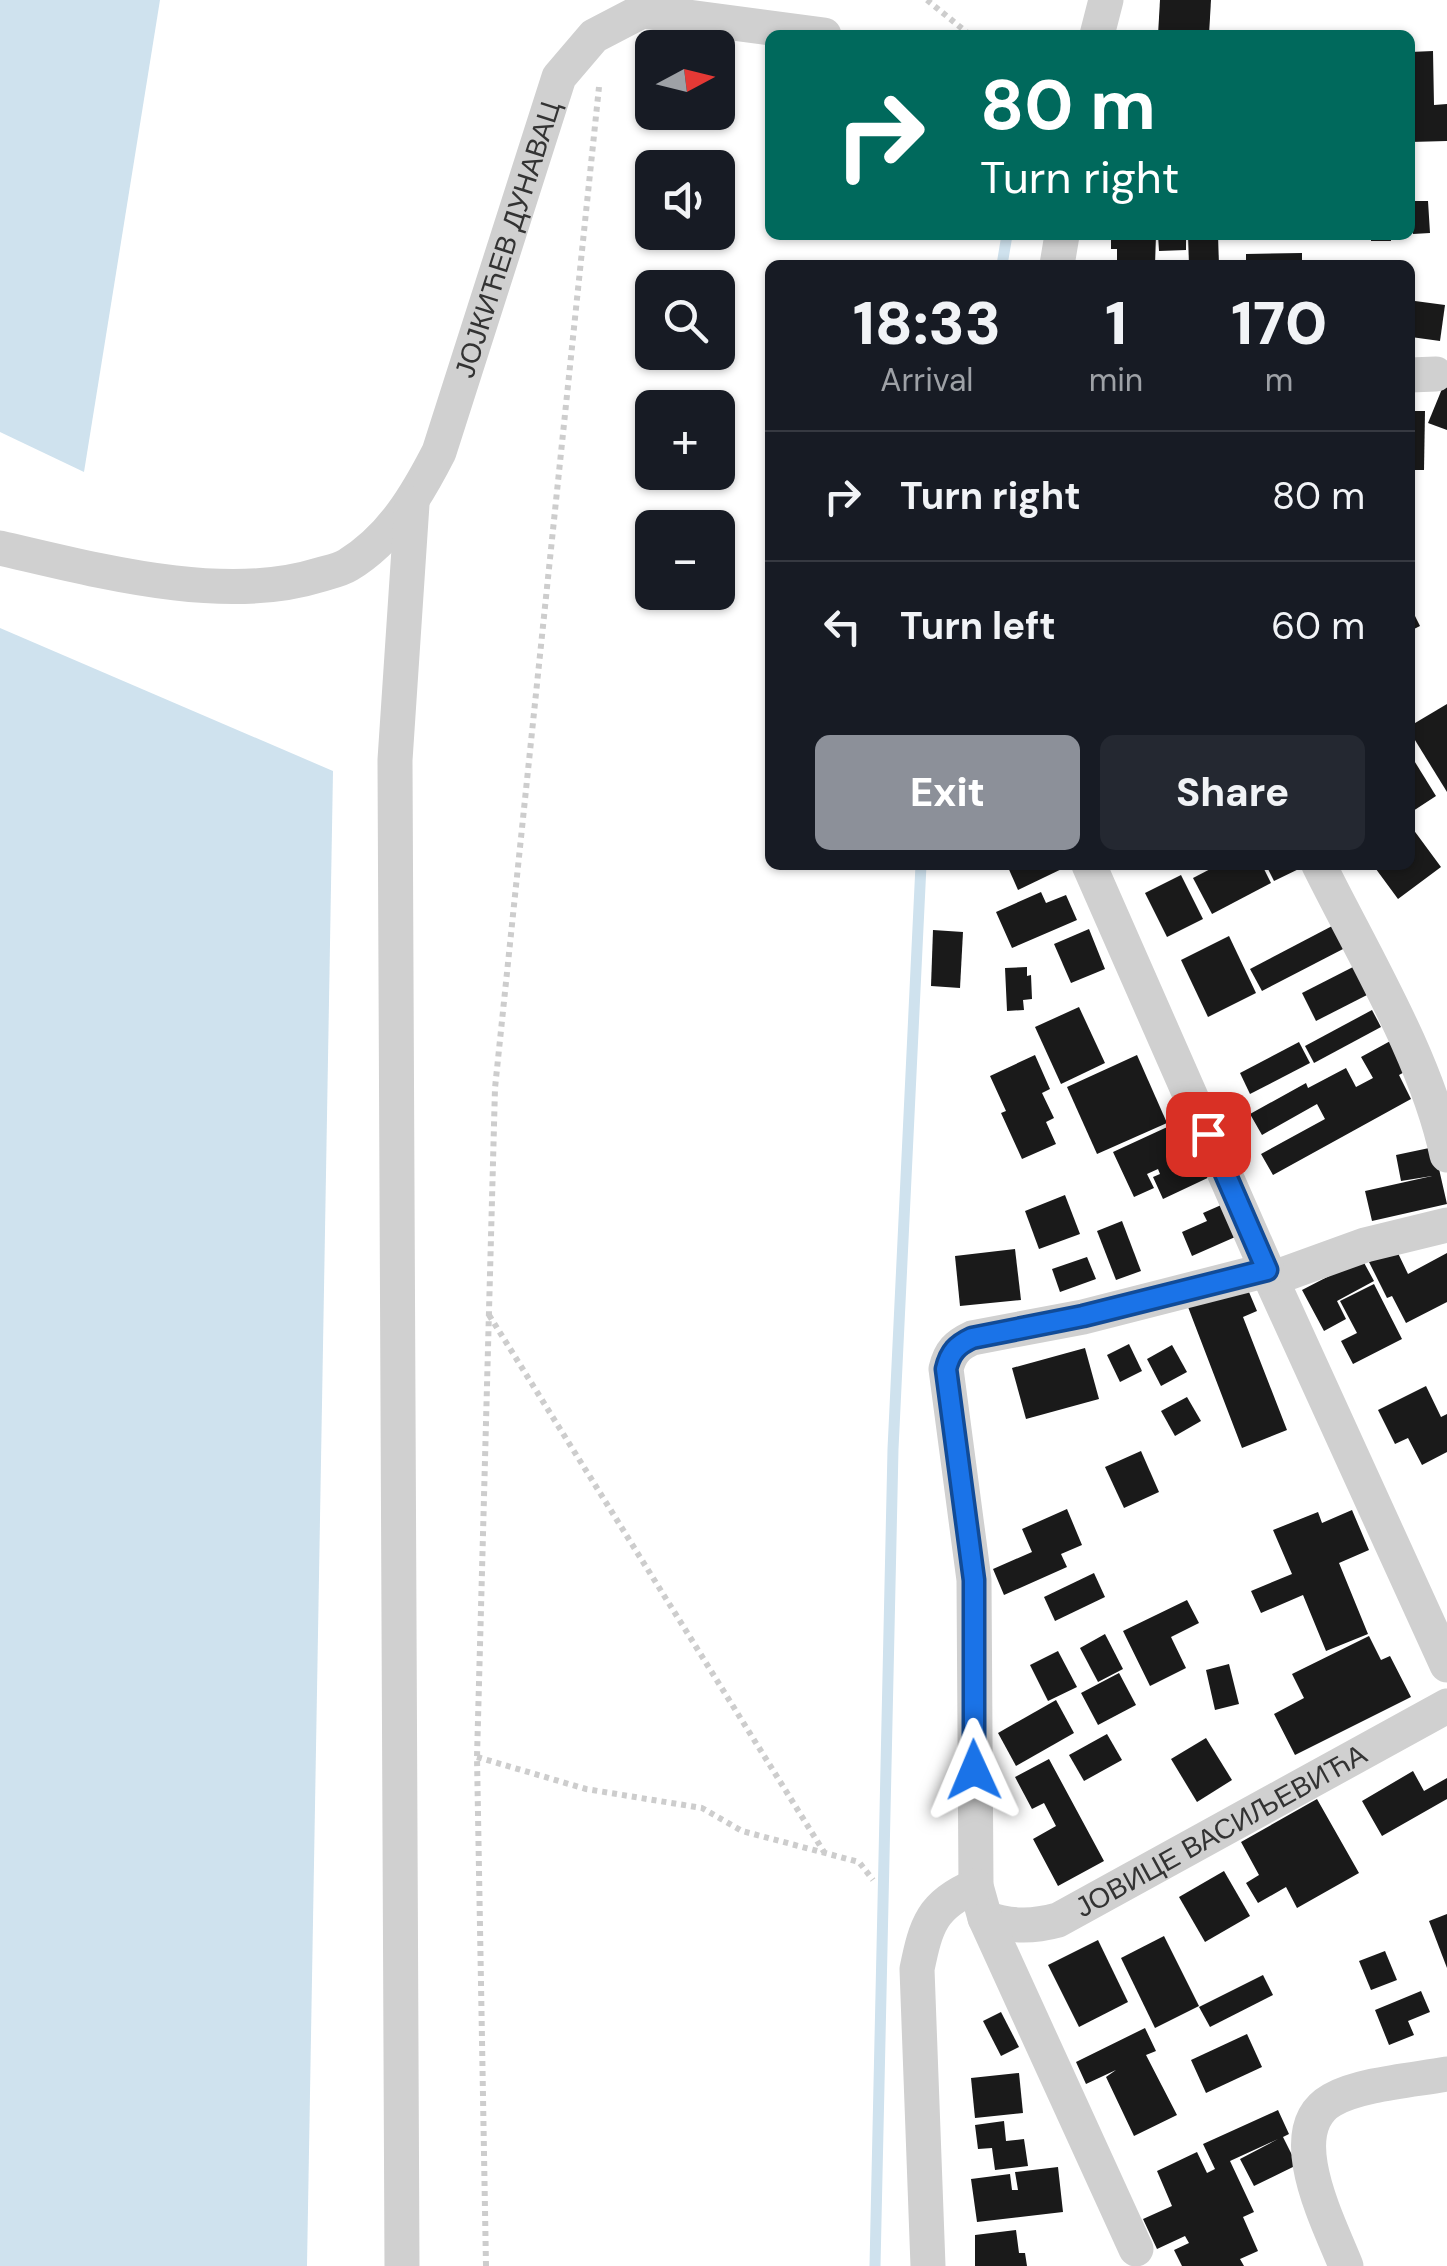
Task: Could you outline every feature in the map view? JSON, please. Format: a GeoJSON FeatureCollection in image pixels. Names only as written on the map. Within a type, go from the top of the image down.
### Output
{"type":"FeatureCollection","features":[{"type":"Feature","properties":{"kind":"street"},"geometry":{"type":"LineString","coordinates":[[1098,30],[1106,0]]}},
{"type":"Feature","properties":{"kind":"street","name":"ЈОЈКИЋЕВ ДУНАВАЦ"},"geometry":{"type":"LineString","coordinates":[[412,504],[439,452],[559,77],[594,36],[642,11],[786,30]]}},
{"type":"Feature","properties":{"kind":"street"},"geometry":{"type":"LineString","coordinates":[[0,548],[100,570],[226,588],[263,586],[310,578],[346,566],[377,542],[412,504]]}},
{"type":"Feature","properties":{"kind":"street"},"geometry":{"type":"LineString","coordinates":[[402,2266],[395,760],[412,504]]}},
{"type":"Feature","properties":{"kind":"street"},"geometry":{"type":"LineString","coordinates":[[1091,870],[1269,1275],[1447,1665]]}},
{"type":"Feature","properties":{"kind":"street"},"geometry":{"type":"LineString","coordinates":[[1321,870],[1421,1070],[1440,1118],[1447,1154]]}},
{"type":"Feature","properties":{"kind":"street"},"geometry":{"type":"LineString","coordinates":[[1136,2248],[981,1902],[974,1580],[946,1369],[950,1355],[972,1338],[1269,1275],[1447,1225]]}},
{"type":"Feature","properties":{"kind":"street","name":"ЈОВИЦЕ ВАСИЉЕВИЋА"},"geometry":{"type":"LineString","coordinates":[[981,1902],[1018,1926],[1058,1920],[1447,1706]]}},
{"type":"Feature","properties":{"kind":"street"},"geometry":{"type":"LineString","coordinates":[[928,2266],[917,1968],[932,1916],[952,1896],[981,1902]]}},
{"type":"Feature","properties":{"kind":"street"},"geometry":{"type":"LineString","coordinates":[[1346,2266],[1313,2182],[1308,2149],[1313,2117],[1332,2100],[1447,2074]]}},
{"type":"Feature","properties":{"kind":"path"},"geometry":{"type":"LineString","coordinates":[[927,0],[964,30]]}},
{"type":"Feature","properties":{"kind":"path"},"geometry":{"type":"LineString","coordinates":[[486,2266],[477,1757],[495,1088],[600,68]]}},
{"type":"Feature","properties":{"kind":"path"},"geometry":{"type":"LineString","coordinates":[[488,1314],[824,1852]]}},
{"type":"Feature","properties":{"kind":"path"},"geometry":{"type":"LineString","coordinates":[[477,1757],[586,1788],[702,1808],[742,1830],[860,1862],[873,1880]]}},
{"type":"Feature","properties":{"kind":"water"},"geometry":{"type":"Polygon","coordinates":[[[0,0],[160,0],[84,472],[0,432],[0,0]]]}},
{"type":"Feature","properties":{"kind":"water"},"geometry":{"type":"Polygon","coordinates":[[[0,628],[333,771],[307,2266],[0,2266],[0,628]]]}},
{"type":"Feature","properties":{"kind":"building"},"geometry":{"type":"Polygon","coordinates":[[[1160,0],[1211,0],[1209,30],[1158,30],[1160,0]]]}},
{"type":"Feature","properties":{"kind":"building"},"geometry":{"type":"Polygon","coordinates":[[[1433,51],[1434,105],[1447,104],[1447,141],[1415,142],[1415,52],[1433,51]]]}},
{"type":"Feature","properties":{"kind":"building"},"geometry":{"type":"Polygon","coordinates":[[[1415,201],[1428,201],[1430,233],[1415,234],[1415,201]]]}},
{"type":"Feature","properties":{"kind":"building"},"geometry":{"type":"Polygon","coordinates":[[[1111,240],[1156,240],[1155,260],[1117,260],[1117,249],[1111,249],[1111,240]]]}},
{"type":"Feature","properties":{"kind":"building"},"geometry":{"type":"Polygon","coordinates":[[[1158,240],[1186,240],[1186,250],[1159,251],[1158,240]]]}},
{"type":"Feature","properties":{"kind":"building"},"geometry":{"type":"Polygon","coordinates":[[[1188,240],[1218,240],[1219,260],[1189,260],[1188,240]]]}},
{"type":"Feature","properties":{"kind":"building"},"geometry":{"type":"Polygon","coordinates":[[[1302,253],[1302,260],[1246,260],[1246,254],[1302,253]]]}},
{"type":"Feature","properties":{"kind":"building"},"geometry":{"type":"Polygon","coordinates":[[[1415,301],[1445,305],[1440,341],[1415,338],[1415,301]]]}},
{"type":"Feature","properties":{"kind":"building"},"geometry":{"type":"Polygon","coordinates":[[[1444,384],[1447,385],[1447,430],[1428,423],[1444,384]]]}},
{"type":"Feature","properties":{"kind":"building"},"geometry":{"type":"Polygon","coordinates":[[[1415,411],[1425,411],[1424,470],[1415,470],[1415,411]]]}},
{"type":"Feature","properties":{"kind":"building"},"geometry":{"type":"Polygon","coordinates":[[[1447,704],[1447,792],[1415,740],[1415,723],[1447,704]]]}},
{"type":"Feature","properties":{"kind":"building"},"geometry":{"type":"Polygon","coordinates":[[[1415,762],[1436,796],[1415,810],[1415,762]]]}},
{"type":"Feature","properties":{"kind":"building"},"geometry":{"type":"Polygon","coordinates":[[[1415,832],[1441,867],[1398,899],[1377,870],[1415,870],[1415,832]]]}},
{"type":"Feature","properties":{"kind":"building"},"geometry":{"type":"Polygon","coordinates":[[[1009,870],[1060,870],[1018,890],[1009,870]]]}},
{"type":"Feature","properties":{"kind":"building"},"geometry":{"type":"Polygon","coordinates":[[[1208,870],[1264,870],[1271,883],[1212,914],[1193,878],[1208,870]]]}},
{"type":"Feature","properties":{"kind":"building"},"geometry":{"type":"Polygon","coordinates":[[[1268,870],[1297,870],[1274,881],[1268,870]]]}},
{"type":"Feature","properties":{"kind":"building"},"geometry":{"type":"Polygon","coordinates":[[[1181,875],[1203,919],[1167,937],[1145,893],[1181,875]]]}},
{"type":"Feature","properties":{"kind":"building"},"geometry":{"type":"Polygon","coordinates":[[[1041,892],[1046,903],[1066,895],[1077,920],[1012,948],[996,912],[1041,892]]]}},
{"type":"Feature","properties":{"kind":"building"},"geometry":{"type":"Polygon","coordinates":[[[1334,925],[1345,948],[1262,991],[1250,969],[1334,925]]]}},
{"type":"Feature","properties":{"kind":"building"},"geometry":{"type":"Polygon","coordinates":[[[1089,929],[1105,969],[1071,983],[1054,944],[1089,929]]]}},
{"type":"Feature","properties":{"kind":"building"},"geometry":{"type":"Polygon","coordinates":[[[933,930],[963,932],[960,988],[931,986],[933,930]]]}},
{"type":"Feature","properties":{"kind":"building"},"geometry":{"type":"Polygon","coordinates":[[[1229,936],[1256,993],[1208,1017],[1181,960],[1229,936]]]}},
{"type":"Feature","properties":{"kind":"building"},"geometry":{"type":"Polygon","coordinates":[[[1027,967],[1032,999],[1023,1000],[1024,1010],[1007,1011],[1005,968],[1027,967]]]}},
{"type":"Feature","properties":{"kind":"building"},"geometry":{"type":"Polygon","coordinates":[[[1353,967],[1367,995],[1316,1021],[1302,993],[1353,967]]]}},
{"type":"Feature","properties":{"kind":"building"},"geometry":{"type":"Polygon","coordinates":[[[1079,1007],[1105,1063],[1061,1084],[1035,1027],[1079,1007]]]}},
{"type":"Feature","properties":{"kind":"building"},"geometry":{"type":"Polygon","coordinates":[[[1372,1010],[1381,1027],[1314,1063],[1305,1046],[1372,1010]]]}},
{"type":"Feature","properties":{"kind":"building"},"geometry":{"type":"Polygon","coordinates":[[[1394,1039],[1410,1069],[1399,1075],[1411,1099],[1273,1175],[1261,1154],[1325,1119],[1317,1104],[1262,1135],[1250,1114],[1306,1083],[1308,1088],[1346,1068],[1356,1087],[1373,1078],[1361,1057],[1394,1039]]]}},
{"type":"Feature","properties":{"kind":"building"},"geometry":{"type":"Polygon","coordinates":[[[1299,1042],[1310,1063],[1250,1094],[1240,1073],[1299,1042]]]}},
{"type":"Feature","properties":{"kind":"building"},"geometry":{"type":"Polygon","coordinates":[[[1035,1055],[1050,1089],[1042,1093],[1054,1118],[1046,1122],[1056,1144],[1022,1159],[1001,1113],[1006,1111],[990,1076],[1035,1055]]]}},
{"type":"Feature","properties":{"kind":"building"},"geometry":{"type":"Polygon","coordinates":[[[1137,1055],[1167,1123],[1097,1154],[1067,1087],[1137,1055]]]}},
{"type":"Feature","properties":{"kind":"building"},"geometry":{"type":"Polygon","coordinates":[[[1189,1117],[1216,1174],[1163,1199],[1153,1177],[1160,1174],[1158,1169],[1147,1174],[1154,1188],[1134,1197],[1113,1152],[1189,1117]]]}},
{"type":"Feature","properties":{"kind":"building"},"geometry":{"type":"Polygon","coordinates":[[[1434,1147],[1447,1204],[1372,1221],[1365,1191],[1432,1176],[1401,1181],[1396,1155],[1434,1147]]]}},
{"type":"Feature","properties":{"kind":"building"},"geometry":{"type":"Polygon","coordinates":[[[1065,1195],[1080,1234],[1039,1249],[1025,1211],[1065,1195]]]}},
{"type":"Feature","properties":{"kind":"building"},"geometry":{"type":"Polygon","coordinates":[[[1228,1202],[1242,1234],[1192,1256],[1182,1232],[1207,1221],[1203,1213],[1228,1202]]]}},
{"type":"Feature","properties":{"kind":"building"},"geometry":{"type":"Polygon","coordinates":[[[1122,1221],[1141,1271],[1116,1280],[1097,1231],[1122,1221]]]}},
{"type":"Feature","properties":{"kind":"building"},"geometry":{"type":"Polygon","coordinates":[[[1015,1249],[1021,1300],[960,1306],[955,1256],[1015,1249]]]}},
{"type":"Feature","properties":{"kind":"building"},"geometry":{"type":"Polygon","coordinates":[[[1396,1249],[1408,1274],[1447,1253],[1447,1302],[1406,1323],[1392,1296],[1387,1298],[1369,1262],[1396,1249]]]}},
{"type":"Feature","properties":{"kind":"building"},"geometry":{"type":"Polygon","coordinates":[[[1087,1257],[1096,1279],[1060,1292],[1052,1269],[1087,1257]]]}},
{"type":"Feature","properties":{"kind":"building"},"geometry":{"type":"Polygon","coordinates":[[[1362,1259],[1374,1281],[1337,1301],[1346,1319],[1324,1331],[1302,1290],[1362,1259]]]}},
{"type":"Feature","properties":{"kind":"building"},"geometry":{"type":"Polygon","coordinates":[[[1374,1284],[1402,1339],[1353,1364],[1341,1341],[1357,1333],[1340,1301],[1374,1284]]]}},
{"type":"Feature","properties":{"kind":"building"},"geometry":{"type":"Polygon","coordinates":[[[1246,1285],[1257,1311],[1243,1317],[1287,1430],[1242,1448],[1188,1307],[1246,1285]]]}},
{"type":"Feature","properties":{"kind":"building"},"geometry":{"type":"Polygon","coordinates":[[[1129,1344],[1142,1371],[1120,1382],[1107,1355],[1129,1344]]]}},
{"type":"Feature","properties":{"kind":"building"},"geometry":{"type":"Polygon","coordinates":[[[1172,1345],[1187,1372],[1161,1386],[1147,1359],[1172,1345]]]}},
{"type":"Feature","properties":{"kind":"building"},"geometry":{"type":"Polygon","coordinates":[[[1085,1348],[1099,1399],[1026,1419],[1012,1368],[1085,1348]]]}},
{"type":"Feature","properties":{"kind":"building"},"geometry":{"type":"Polygon","coordinates":[[[1426,1386],[1441,1417],[1447,1414],[1447,1452],[1422,1465],[1408,1438],[1395,1444],[1378,1410],[1426,1386]]]}},
{"type":"Feature","properties":{"kind":"building"},"geometry":{"type":"Polygon","coordinates":[[[1187,1397],[1201,1421],[1175,1436],[1161,1411],[1187,1397]]]}},
{"type":"Feature","properties":{"kind":"building"},"geometry":{"type":"Polygon","coordinates":[[[1141,1451],[1159,1492],[1124,1508],[1105,1467],[1141,1451]]]}},
{"type":"Feature","properties":{"kind":"building"},"geometry":{"type":"Polygon","coordinates":[[[1067,1509],[1082,1545],[1061,1554],[1067,1567],[1004,1595],[993,1569],[1032,1552],[1022,1529],[1067,1509]]]}},
{"type":"Feature","properties":{"kind":"building"},"geometry":{"type":"Polygon","coordinates":[[[1352,1510],[1369,1550],[1339,1563],[1368,1634],[1326,1651],[1303,1595],[1261,1613],[1251,1591],[1292,1574],[1273,1530],[1318,1512],[1322,1523],[1352,1510]]]}},
{"type":"Feature","properties":{"kind":"building"},"geometry":{"type":"Polygon","coordinates":[[[1094,1573],[1105,1597],[1055,1621],[1044,1597],[1094,1573]]]}},
{"type":"Feature","properties":{"kind":"building"},"geometry":{"type":"Polygon","coordinates":[[[1187,1600],[1199,1623],[1171,1637],[1186,1668],[1150,1686],[1123,1631],[1187,1600]]]}},
{"type":"Feature","properties":{"kind":"building"},"geometry":{"type":"Polygon","coordinates":[[[1105,1634],[1123,1669],[1098,1682],[1080,1648],[1105,1634]]]}},
{"type":"Feature","properties":{"kind":"building"},"geometry":{"type":"Polygon","coordinates":[[[1369,1636],[1381,1660],[1390,1656],[1411,1697],[1295,1755],[1274,1714],[1304,1698],[1292,1674],[1369,1636]]]}},
{"type":"Feature","properties":{"kind":"building"},"geometry":{"type":"Polygon","coordinates":[[[1058,1651],[1077,1687],[1048,1701],[1030,1665],[1058,1651]]]}},
{"type":"Feature","properties":{"kind":"building"},"geometry":{"type":"Polygon","coordinates":[[[1229,1664],[1239,1704],[1215,1710],[1206,1670],[1229,1664]]]}},
{"type":"Feature","properties":{"kind":"building"},"geometry":{"type":"Polygon","coordinates":[[[1119,1673],[1136,1705],[1098,1725],[1081,1693],[1119,1673]]]}},
{"type":"Feature","properties":{"kind":"building"},"geometry":{"type":"Polygon","coordinates":[[[1056,1700],[1074,1733],[1016,1766],[998,1733],[1056,1700]]]}},
{"type":"Feature","properties":{"kind":"building"},"geometry":{"type":"Polygon","coordinates":[[[1107,1734],[1122,1760],[1084,1781],[1069,1755],[1107,1734]]]}},
{"type":"Feature","properties":{"kind":"building"},"geometry":{"type":"Polygon","coordinates":[[[1206,1738],[1232,1780],[1197,1802],[1171,1759],[1206,1738]]]}},
{"type":"Feature","properties":{"kind":"building"},"geometry":{"type":"Polygon","coordinates":[[[1049,1759],[1104,1861],[1058,1886],[1033,1839],[1056,1826],[1044,1803],[1032,1809],[1015,1777],[1049,1759]]]}},
{"type":"Feature","properties":{"kind":"building"},"geometry":{"type":"Polygon","coordinates":[[[1413,1771],[1424,1791],[1447,1778],[1447,1799],[1382,1836],[1362,1801],[1413,1771]]]}},
{"type":"Feature","properties":{"kind":"building"},"geometry":{"type":"Polygon","coordinates":[[[1317,1799],[1359,1873],[1297,1908],[1286,1887],[1258,1903],[1246,1883],[1259,1875],[1241,1842],[1317,1799]]]}},
{"type":"Feature","properties":{"kind":"building"},"geometry":{"type":"Polygon","coordinates":[[[1224,1871],[1250,1916],[1205,1942],[1179,1897],[1224,1871]]]}},
{"type":"Feature","properties":{"kind":"building"},"geometry":{"type":"Polygon","coordinates":[[[1447,1914],[1447,1968],[1429,1921],[1447,1914]]]}},
{"type":"Feature","properties":{"kind":"building"},"geometry":{"type":"Polygon","coordinates":[[[1164,1936],[1199,2006],[1155,2028],[1121,1958],[1164,1936]]]}},
{"type":"Feature","properties":{"kind":"building"},"geometry":{"type":"Polygon","coordinates":[[[1098,1940],[1128,2002],[1079,2027],[1048,1965],[1098,1940]]]}},
{"type":"Feature","properties":{"kind":"building"},"geometry":{"type":"Polygon","coordinates":[[[1385,1951],[1397,1980],[1371,1990],[1359,1961],[1385,1951]]]}},
{"type":"Feature","properties":{"kind":"building"},"geometry":{"type":"Polygon","coordinates":[[[1263,1975],[1273,1995],[1210,2027],[1199,2007],[1263,1975]]]}},
{"type":"Feature","properties":{"kind":"building"},"geometry":{"type":"Polygon","coordinates":[[[1421,1991],[1430,2012],[1408,2021],[1414,2035],[1389,2045],[1375,2010],[1421,1991]]]}},
{"type":"Feature","properties":{"kind":"building"},"geometry":{"type":"Polygon","coordinates":[[[1001,2012],[1019,2047],[1001,2056],[983,2021],[1001,2012]]]}},
{"type":"Feature","properties":{"kind":"building"},"geometry":{"type":"Polygon","coordinates":[[[1145,2028],[1156,2051],[1146,2055],[1177,2115],[1134,2136],[1106,2077],[1116,2070],[1086,2084],[1076,2062],[1145,2028]]]}},
{"type":"Feature","properties":{"kind":"building"},"geometry":{"type":"Polygon","coordinates":[[[1247,2034],[1262,2067],[1206,2093],[1191,2060],[1247,2034]]]}},
{"type":"Feature","properties":{"kind":"building"},"geometry":{"type":"Polygon","coordinates":[[[1019,2073],[1023,2113],[975,2118],[971,2078],[1019,2073]]]}},
{"type":"Feature","properties":{"kind":"building"},"geometry":{"type":"Polygon","coordinates":[[[1278,2110],[1289,2134],[1283,2137],[1297,2165],[1254,2186],[1240,2159],[1278,2139],[1230,2161],[1254,2212],[1243,2217],[1258,2251],[1240,2259],[1244,2266],[1182,2266],[1174,2250],[1189,2243],[1185,2236],[1157,2249],[1143,2219],[1172,2206],[1157,2171],[1197,2152],[1207,2173],[1215,2169],[1203,2144],[1278,2110]]]}},
{"type":"Feature","properties":{"kind":"building"},"geometry":{"type":"Polygon","coordinates":[[[1004,2121],[1006,2141],[1024,2139],[1028,2166],[995,2170],[992,2148],[978,2149],[975,2125],[1004,2121]]]}},
{"type":"Feature","properties":{"kind":"building"},"geometry":{"type":"Polygon","coordinates":[[[1058,2167],[1063,2212],[977,2222],[971,2179],[1010,2174],[1012,2190],[1018,2190],[1015,2172],[1058,2167]]]}},
{"type":"Feature","properties":{"kind":"building"},"geometry":{"type":"Polygon","coordinates":[[[1016,2230],[1019,2253],[1025,2253],[1027,2266],[975,2266],[975,2235],[1016,2230]]]}},
{"type":"Feature","properties":{"kind":"waterway"},"geometry":{"type":"LineString","coordinates":[[1003,260],[1006,240]]}},
{"type":"Feature","properties":{"kind":"waterway"},"geometry":{"type":"LineString","coordinates":[[875,2266],[893,1449],[921,870]]}},
{"type":"Feature","properties":{"kind":"route"},"geometry":{"type":"LineString","coordinates":[[974,1770],[974,1580],[946,1369],[950,1355],[972,1338],[1083,1316],[1267,1270],[1208,1134]]}}]}
